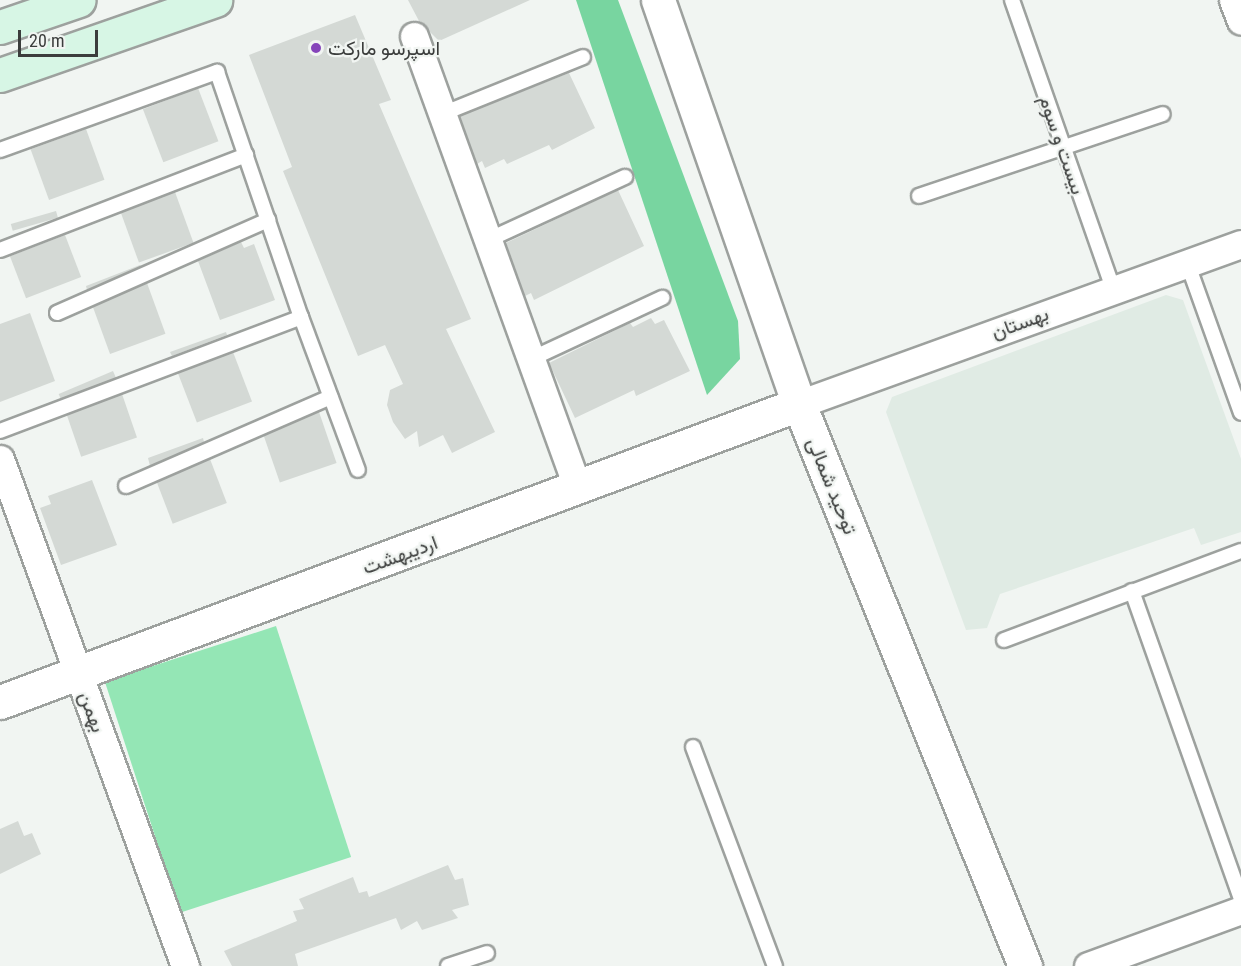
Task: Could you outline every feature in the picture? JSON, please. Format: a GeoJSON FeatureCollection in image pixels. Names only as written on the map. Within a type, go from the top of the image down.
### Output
{"type":"FeatureCollection","features":[{"type":"Feature","properties":{"kind":"main road"},"geometry":{"type":"LineString","coordinates":[[0,27],[79,0]]}},
{"type":"Feature","properties":{"kind":"main road"},"geometry":{"type":"LineString","coordinates":[[0,75],[215,0]]}},
{"type":"Feature","properties":{"kind":"street","name":"توحید شمالی"},"geometry":{"type":"LineString","coordinates":[[658,0],[799,404],[1025,966]]}},
{"type":"Feature","properties":{"kind":"street"},"geometry":{"type":"LineString","coordinates":[[1233,0],[1241,21]]}},
{"type":"Feature","properties":{"kind":"street"},"geometry":{"type":"LineString","coordinates":[[414,36],[578,489]]}},
{"type":"Feature","properties":{"kind":"street","name":"بهستان"},"geometry":{"type":"LineString","coordinates":[[799,404],[1241,244]]}},
{"type":"Feature","properties":{"kind":"street","name":"اردیبهشت"},"geometry":{"type":"LineString","coordinates":[[0,702],[578,489],[799,404]]}},
{"type":"Feature","properties":{"kind":"street","name":"بهمن"},"geometry":{"type":"LineString","coordinates":[[0,459],[185,966]]}},
{"type":"Feature","properties":{"kind":"street"},"geometry":{"type":"LineString","coordinates":[[1088,966],[1241,910]]}},
{"type":"Feature","properties":{"kind":"lane","name":"بیست و سوم"},"geometry":{"type":"LineString","coordinates":[[1012,0],[1113,289]]}},
{"type":"Feature","properties":{"kind":"lane"},"geometry":{"type":"LineString","coordinates":[[442,114],[583,57]]}},
{"type":"Feature","properties":{"kind":"lane"},"geometry":{"type":"LineString","coordinates":[[0,150],[217,72],[301,316],[358,470]]}},
{"type":"Feature","properties":{"kind":"lane"},"geometry":{"type":"LineString","coordinates":[[919,196],[1162,114]]}},
{"type":"Feature","properties":{"kind":"lane"},"geometry":{"type":"LineString","coordinates":[[0,250],[246,155]]}},
{"type":"Feature","properties":{"kind":"lane"},"geometry":{"type":"LineString","coordinates":[[488,240],[625,177]]}},
{"type":"Feature","properties":{"kind":"lane"},"geometry":{"type":"LineString","coordinates":[[57,313],[268,220]]}},
{"type":"Feature","properties":{"kind":"lane"},"geometry":{"type":"LineString","coordinates":[[1187,262],[1241,413]]}},
{"type":"Feature","properties":{"kind":"lane"},"geometry":{"type":"LineString","coordinates":[[531,359],[663,298]]}},
{"type":"Feature","properties":{"kind":"lane"},"geometry":{"type":"LineString","coordinates":[[0,432],[301,316]]}},
{"type":"Feature","properties":{"kind":"lane"},"geometry":{"type":"LineString","coordinates":[[126,486],[331,397]]}},
{"type":"Feature","properties":{"kind":"lane"},"geometry":{"type":"LineString","coordinates":[[1004,640],[1241,551]]}},
{"type":"Feature","properties":{"kind":"lane"},"geometry":{"type":"LineString","coordinates":[[1132,591],[1241,899]]}},
{"type":"Feature","properties":{"kind":"lane"},"geometry":{"type":"LineString","coordinates":[[693,747],[775,966]]}},
{"type":"Feature","properties":{"kind":"lane"},"geometry":{"type":"LineString","coordinates":[[448,966],[487,953]]}},
{"type":"Feature","properties":{"kind":"shaded area"},"geometry":{"type":"Polygon","coordinates":[[[1166,295],[1183,300],[1241,459],[1241,532],[1201,545],[1194,528],[1000,594],[987,628],[966,630],[886,412],[892,397],[1166,295]]]}},
{"type":"Feature","properties":{"kind":"green space"},"geometry":{"type":"Polygon","coordinates":[[[576,0],[618,0],[738,321],[740,359],[707,395],[576,0]]]}},
{"type":"Feature","properties":{"kind":"green space"},"geometry":{"type":"Polygon","coordinates":[[[276,626],[351,857],[180,913],[105,682],[276,626]]]}},
{"type":"Feature","properties":{"kind":"building"},"geometry":{"type":"Polygon","coordinates":[[[408,0],[530,0],[439,41],[419,21],[408,0]]]}},
{"type":"Feature","properties":{"kind":"building"},"geometry":{"type":"Polygon","coordinates":[[[355,15],[391,100],[379,104],[471,319],[446,329],[495,432],[452,453],[443,435],[419,447],[417,431],[405,439],[393,422],[387,405],[390,390],[403,384],[385,345],[358,356],[283,171],[292,167],[249,55],[355,15]]]}},
{"type":"Feature","properties":{"kind":"building"},"geometry":{"type":"Polygon","coordinates":[[[569,73],[595,128],[552,150],[549,145],[507,164],[504,159],[485,168],[482,161],[477,164],[460,116],[569,73]]]}},
{"type":"Feature","properties":{"kind":"building"},"geometry":{"type":"Polygon","coordinates":[[[198,88],[218,141],[163,162],[143,109],[198,88]]]}},
{"type":"Feature","properties":{"kind":"building"},"geometry":{"type":"Polygon","coordinates":[[[86,129],[104,180],[49,200],[31,149],[86,129]]]}},
{"type":"Feature","properties":{"kind":"building"},"geometry":{"type":"Polygon","coordinates":[[[618,190],[644,246],[534,300],[531,293],[525,296],[506,243],[618,190]]]}},
{"type":"Feature","properties":{"kind":"building"},"geometry":{"type":"Polygon","coordinates":[[[175,192],[193,243],[139,263],[120,212],[175,192]]]}},
{"type":"Feature","properties":{"kind":"building"},"geometry":{"type":"Polygon","coordinates":[[[56,211],[58,218],[13,231],[11,224],[56,211]]]}},
{"type":"Feature","properties":{"kind":"building"},"geometry":{"type":"Polygon","coordinates":[[[65,235],[81,277],[26,298],[10,256],[65,235]]]}},
{"type":"Feature","properties":{"kind":"building"},"geometry":{"type":"Polygon","coordinates":[[[241,242],[244,248],[254,244],[275,300],[220,320],[198,261],[241,242]]]}},
{"type":"Feature","properties":{"kind":"building"},"geometry":{"type":"Polygon","coordinates":[[[141,266],[87,290],[86,286],[141,266]]]}},
{"type":"Feature","properties":{"kind":"building"},"geometry":{"type":"Polygon","coordinates":[[[147,283],[165,334],[110,354],[92,303],[147,283]]]}},
{"type":"Feature","properties":{"kind":"building"},"geometry":{"type":"Polygon","coordinates":[[[30,313],[55,381],[0,402],[0,324],[30,313]]]}},
{"type":"Feature","properties":{"kind":"building"},"geometry":{"type":"Polygon","coordinates":[[[651,318],[655,324],[664,320],[690,371],[636,396],[634,390],[575,418],[549,363],[630,323],[633,327],[651,318]]]}},
{"type":"Feature","properties":{"kind":"building"},"geometry":{"type":"Polygon","coordinates":[[[226,332],[227,335],[172,356],[170,352],[226,332]]]}},
{"type":"Feature","properties":{"kind":"building"},"geometry":{"type":"Polygon","coordinates":[[[233,352],[252,401],[197,423],[178,373],[233,352]]]}},
{"type":"Feature","properties":{"kind":"building"},"geometry":{"type":"Polygon","coordinates":[[[113,371],[116,378],[62,401],[59,394],[113,371]]]}},
{"type":"Feature","properties":{"kind":"building"},"geometry":{"type":"Polygon","coordinates":[[[122,394],[137,437],[81,457],[66,413],[122,394]]]}},
{"type":"Feature","properties":{"kind":"building"},"geometry":{"type":"Polygon","coordinates":[[[319,412],[337,463],[280,483],[262,432],[319,412]]]}},
{"type":"Feature","properties":{"kind":"building"},"geometry":{"type":"Polygon","coordinates":[[[203,438],[204,442],[150,466],[148,458],[203,438]]]}},
{"type":"Feature","properties":{"kind":"building"},"geometry":{"type":"Polygon","coordinates":[[[210,459],[227,503],[173,524],[156,480],[210,459]]]}},
{"type":"Feature","properties":{"kind":"building"},"geometry":{"type":"Polygon","coordinates":[[[92,480],[117,545],[61,565],[40,508],[51,504],[48,496],[92,480]]]}},
{"type":"Feature","properties":{"kind":"building"},"geometry":{"type":"Polygon","coordinates":[[[18,821],[24,836],[32,833],[41,854],[0,874],[0,829],[18,821]]]}},
{"type":"Feature","properties":{"kind":"building"},"geometry":{"type":"Polygon","coordinates":[[[448,865],[455,880],[463,878],[469,905],[452,910],[458,918],[422,930],[417,921],[401,930],[396,918],[295,954],[298,966],[232,966],[224,951],[297,921],[293,911],[304,909],[299,899],[353,877],[359,893],[367,891],[369,897],[448,865]]]}},
{"type":"Feature","properties":{"kind":"place","name":"اسپرسو مارکت"},"geometry":{"type":"Point","coordinates":[316,48]}}]}
